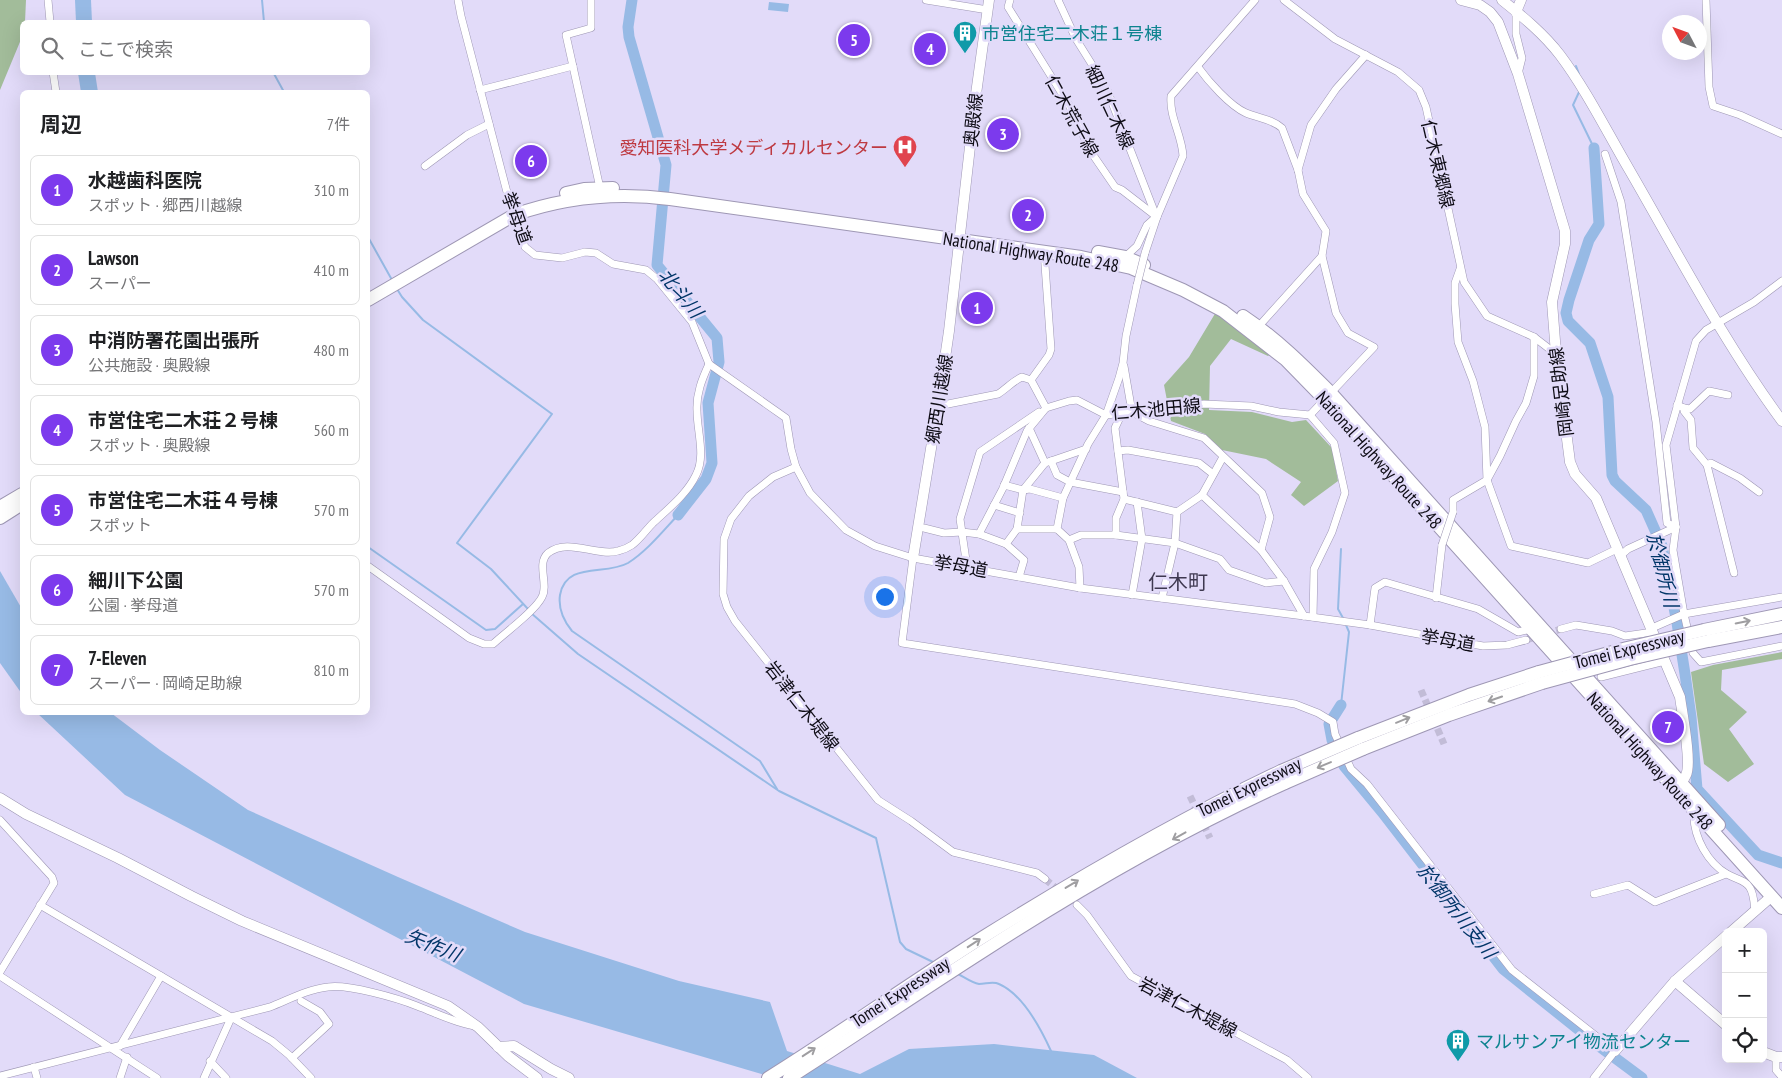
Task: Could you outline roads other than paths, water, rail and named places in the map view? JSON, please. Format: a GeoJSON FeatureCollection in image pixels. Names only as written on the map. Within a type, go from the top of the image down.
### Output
{"type":"FeatureCollection","features":[{"type":"Feature","properties":{"kind":"highway","name":"National Highway Route 248"},"geometry":{"type":"LineString","coordinates":[[370,290],[535,200],[584,189],[600,188],[630,188],[960,235],[1082,249],[1125,257],[1186,282],[1226,304],[1259,326],[1292,353],[1529,635],[1678,785]]}},
{"type":"Feature","properties":{"kind":"highway","name":"National Highway Route 248"},"geometry":{"type":"LineString","coordinates":[[370,299],[513,212],[578,198],[663,194]]}},
{"type":"Feature","properties":{"kind":"highway","name":"National Highway Route 248"},"geometry":{"type":"LineString","coordinates":[[960,235],[1082,257],[1131,268],[1183,290],[1223,311],[1286,360],[1328,396],[1777,896],[1782,908]]}},
{"type":"Feature","properties":{"kind":"highway"},"geometry":{"type":"LineString","coordinates":[[0,507],[20,495]]}},
{"type":"Feature","properties":{"kind":"highway"},"geometry":{"type":"LineString","coordinates":[[0,518],[20,505]]}},
{"type":"Feature","properties":{"kind":"highway","name":"Tomei Expressway"},"geometry":{"type":"LineString","coordinates":[[789,1078],[1034,912],[1188,817],[1360,743],[1449,715],[1540,678],[1630,659],[1782,614]]}},
{"type":"Feature","properties":{"kind":"highway","name":"Tomei Expressway"},"geometry":{"type":"LineString","coordinates":[[1706,636],[1782,627]]}},
{"type":"Feature","properties":{"kind":"highway","name":"Tomei Expressway"},"geometry":{"type":"LineString","coordinates":[[768,1078],[979,940],[1034,912]]}},
{"type":"Feature","properties":{"kind":"street"},"geometry":{"type":"LineString","coordinates":[[48,0],[50,20]]}},
{"type":"Feature","properties":{"kind":"street","name":"挙母道"},"geometry":{"type":"LineString","coordinates":[[458,0],[489,124],[513,212],[525,247],[536,255],[562,258],[585,252],[596,253],[614,264],[646,270],[657,279],[692,322],[709,364],[786,418],[796,466],[810,493],[846,530],[875,546],[913,558],[1080,588],[1370,625],[1483,646],[1506,645],[1529,635]]}},
{"type":"Feature","properties":{"kind":"street"},"geometry":{"type":"LineString","coordinates":[[591,0],[591,28],[566,35],[600,188]]}},
{"type":"Feature","properties":{"kind":"street"},"geometry":{"type":"LineString","coordinates":[[926,0],[989,5]]}},
{"type":"Feature","properties":{"kind":"street","name":"仁木荒子線"},"geometry":{"type":"LineString","coordinates":[[1010,0],[1008,7],[1069,104],[1091,152],[1115,187],[1122,190],[1157,217]]}},
{"type":"Feature","properties":{"kind":"street","name":"細川仁木線"},"geometry":{"type":"LineString","coordinates":[[1058,0],[1076,39],[1106,87],[1157,217]]}},
{"type":"Feature","properties":{"kind":"street"},"geometry":{"type":"LineString","coordinates":[[1255,0],[1171,96],[1170,108],[1183,145],[1183,156],[1157,217],[1145,253],[1126,336],[1124,363],[1132,412],[1149,421],[1204,438],[1262,494],[1270,517],[1261,550]]}},
{"type":"Feature","properties":{"kind":"street","name":"仁木東郷線"},"geometry":{"type":"LineString","coordinates":[[1284,0],[1335,39],[1398,72],[1419,90],[1426,107],[1464,282],[1487,316],[1534,337],[1556,354]]}},
{"type":"Feature","properties":{"kind":"street","name":"岡崎足助線"},"geometry":{"type":"LineString","coordinates":[[1461,0],[1480,5],[1490,12],[1498,22],[1518,74],[1565,231],[1565,244],[1552,302],[1556,354],[1570,462],[1575,474],[1596,498],[1680,697],[1685,726],[1688,771],[1678,785]]}},
{"type":"Feature","properties":{"kind":"street"},"geometry":{"type":"LineString","coordinates":[[1502,0],[1559,54],[1596,110],[1748,371],[1782,421]]}},
{"type":"Feature","properties":{"kind":"street"},"geometry":{"type":"LineString","coordinates":[[1518,74],[1522,58],[1516,34],[1516,12],[1521,0]]}},
{"type":"Feature","properties":{"kind":"street"},"geometry":{"type":"LineString","coordinates":[[1706,0],[1709,87],[1713,106],[1740,115],[1782,134]]}},
{"type":"Feature","properties":{"kind":"street","name":"奥殿線"},"geometry":{"type":"LineString","coordinates":[[960,235],[976,94],[989,5]]}},
{"type":"Feature","properties":{"kind":"street"},"geometry":{"type":"LineString","coordinates":[[1298,170],[1311,125],[1336,89],[1366,55]]}},
{"type":"Feature","properties":{"kind":"street"},"geometry":{"type":"LineString","coordinates":[[480,90],[573,66]]}},
{"type":"Feature","properties":{"kind":"street"},"geometry":{"type":"LineString","coordinates":[[1198,67],[1218,91],[1245,112],[1277,123],[1282,128],[1298,170],[1303,194],[1326,231],[1322,256],[1336,313],[1348,333],[1374,347],[1310,416],[1334,443],[1345,493],[1332,532],[1314,569],[1312,617]]}},
{"type":"Feature","properties":{"kind":"street"},"geometry":{"type":"LineString","coordinates":[[53,75],[56,90]]}},
{"type":"Feature","properties":{"kind":"street"},"geometry":{"type":"LineString","coordinates":[[425,166],[467,135],[489,124]]}},
{"type":"Feature","properties":{"kind":"street"},"geometry":{"type":"LineString","coordinates":[[1605,154],[1621,202],[1656,420],[1667,523],[1676,527]]}},
{"type":"Feature","properties":{"kind":"street"},"geometry":{"type":"LineString","coordinates":[[1125,257],[1137,246],[1147,225],[1157,217]]}},
{"type":"Feature","properties":{"kind":"street","name":"郷西川越線"},"geometry":{"type":"LineString","coordinates":[[913,558],[938,406],[960,235]]}},
{"type":"Feature","properties":{"kind":"street"},"geometry":{"type":"LineString","coordinates":[[1031,380],[1049,355],[1050,349],[1044,251]]}},
{"type":"Feature","properties":{"kind":"street"},"geometry":{"type":"LineString","coordinates":[[1259,326],[1322,256]]}},
{"type":"Feature","properties":{"kind":"street"},"geometry":{"type":"LineString","coordinates":[[1461,266],[1455,283],[1454,304],[1458,342],[1473,381],[1485,427],[1487,480],[1511,546],[1588,562],[1628,550],[1676,527]]}},
{"type":"Feature","properties":{"kind":"street"},"geometry":{"type":"LineString","coordinates":[[1782,281],[1754,302],[1706,330],[1696,341],[1681,406],[1673,418],[1666,445],[1676,527],[1673,550],[1681,615],[1693,653],[1701,662],[1782,646]]}},
{"type":"Feature","properties":{"kind":"street"},"geometry":{"type":"LineString","coordinates":[[1436,598],[1442,545],[1453,512],[1453,500],[1487,480],[1500,456],[1526,403],[1534,376],[1534,337]]}},
{"type":"Feature","properties":{"kind":"street"},"geometry":{"type":"LineString","coordinates":[[1057,529],[1063,498],[1086,449],[1106,416],[1124,363]]}},
{"type":"Feature","properties":{"kind":"street"},"geometry":{"type":"LineString","coordinates":[[370,567],[469,638],[484,644],[493,644],[538,604],[544,595],[542,564],[547,554],[558,548],[573,547],[601,552],[618,551],[631,545],[685,491],[697,475],[700,459],[698,396],[701,381],[709,364]]}},
{"type":"Feature","properties":{"kind":"street"},"geometry":{"type":"LineString","coordinates":[[938,406],[998,394],[1022,377],[1031,380],[1046,408],[1029,428],[980,534]]}},
{"type":"Feature","properties":{"kind":"street"},"geometry":{"type":"LineString","coordinates":[[1681,406],[1690,408],[1709,391],[1728,395]]}},
{"type":"Feature","properties":{"kind":"street","name":"仁木池田線"},"geometry":{"type":"LineString","coordinates":[[967,567],[960,519],[980,452],[1046,408],[1077,400],[1106,416],[1204,404],[1250,406],[1310,416]]}},
{"type":"Feature","properties":{"kind":"street"},"geometry":{"type":"LineString","coordinates":[[1681,406],[1691,420],[1693,448],[1707,465],[1734,573]]}},
{"type":"Feature","properties":{"kind":"street"},"geometry":{"type":"LineString","coordinates":[[1116,535],[1116,518],[1123,495],[1115,428],[1122,413]]}},
{"type":"Feature","properties":{"kind":"street"},"geometry":{"type":"LineString","coordinates":[[1656,420],[1673,418]]}},
{"type":"Feature","properties":{"kind":"street"},"geometry":{"type":"LineString","coordinates":[[1029,428],[1057,476],[1070,482],[1123,495],[1137,502],[1177,512],[1202,495],[1223,457]]}},
{"type":"Feature","properties":{"kind":"street"},"geometry":{"type":"LineString","coordinates":[[1006,544],[1017,529],[1023,490],[1048,462],[1086,449]]}},
{"type":"Feature","properties":{"kind":"street"},"geometry":{"type":"LineString","coordinates":[[1118,451],[1128,450],[1199,463],[1214,474]]}},
{"type":"Feature","properties":{"kind":"street"},"geometry":{"type":"LineString","coordinates":[[1707,465],[1711,463],[1740,478],[1759,492]]}},
{"type":"Feature","properties":{"kind":"street","name":"岩津仁木堤線"},"geometry":{"type":"LineString","coordinates":[[796,466],[773,476],[749,496],[731,519],[724,540],[723,594],[735,622],[878,800],[911,821],[953,852],[1038,873],[1046,879]]}},
{"type":"Feature","properties":{"kind":"street"},"geometry":{"type":"LineString","coordinates":[[1004,485],[1023,490],[1030,489],[1063,498]]}},
{"type":"Feature","properties":{"kind":"street"},"geometry":{"type":"LineString","coordinates":[[1202,495],[1261,550],[1284,581],[1304,616]]}},
{"type":"Feature","properties":{"kind":"street"},"geometry":{"type":"LineString","coordinates":[[1132,595],[1142,539],[1137,502]]}},
{"type":"Feature","properties":{"kind":"street"},"geometry":{"type":"LineString","coordinates":[[994,505],[1020,513]]}},
{"type":"Feature","properties":{"kind":"street"},"geometry":{"type":"LineString","coordinates":[[1162,598],[1175,543],[1177,512]]}},
{"type":"Feature","properties":{"kind":"street"},"geometry":{"type":"LineString","coordinates":[[924,528],[944,533],[980,534],[1006,544],[1024,560],[1019,577]]}},
{"type":"Feature","properties":{"kind":"street"},"geometry":{"type":"LineString","coordinates":[[1017,529],[1057,529],[1069,540],[1079,567],[1080,588]]}},
{"type":"Feature","properties":{"kind":"street"},"geometry":{"type":"LineString","coordinates":[[1069,540],[1081,535],[1116,535],[1175,543],[1220,560],[1229,570],[1266,583],[1284,581]]}},
{"type":"Feature","properties":{"kind":"street"},"geometry":{"type":"LineString","coordinates":[[913,558],[902,643],[1295,704],[1318,712],[1333,722],[1335,734],[1351,769],[1368,784],[1512,970],[1615,1051]]}},
{"type":"Feature","properties":{"kind":"street"},"geometry":{"type":"LineString","coordinates":[[1370,625],[1375,588],[1385,582],[1478,609],[1518,632],[1529,635]]}},
{"type":"Feature","properties":{"kind":"street"},"geometry":{"type":"LineString","coordinates":[[1561,629],[1576,625],[1625,636],[1653,630],[1681,615],[1782,597]]}},
{"type":"Feature","properties":{"kind":"street"},"geometry":{"type":"LineString","coordinates":[[1601,677],[1665,661]]}},
{"type":"Feature","properties":{"kind":"street"},"geometry":{"type":"LineString","coordinates":[[0,798],[26,814],[111,854],[251,925],[448,1006],[478,1027],[498,1047],[537,1078]]}},
{"type":"Feature","properties":{"kind":"street"},"geometry":{"type":"LineString","coordinates":[[1694,816],[1694,829],[1707,855],[1726,874],[1744,882],[1751,889],[1755,911]]}},
{"type":"Feature","properties":{"kind":"street"},"geometry":{"type":"LineString","coordinates":[[0,820],[52,877],[54,883],[0,974],[157,1078]]}},
{"type":"Feature","properties":{"kind":"street"},"geometry":{"type":"LineString","coordinates":[[1594,894],[1628,885],[1655,902],[1726,874]]}},
{"type":"Feature","properties":{"kind":"street"},"geometry":{"type":"LineString","coordinates":[[1736,928],[1755,911],[1777,896]]}},
{"type":"Feature","properties":{"kind":"street"},"geometry":{"type":"LineString","coordinates":[[40,905],[272,1041],[292,1058],[310,1078]]}},
{"type":"Feature","properties":{"kind":"street","name":"岩津仁木堤線"},"geometry":{"type":"LineString","coordinates":[[1077,905],[1087,915],[1131,976],[1287,1060],[1308,1078]]}},
{"type":"Feature","properties":{"kind":"street"},"geometry":{"type":"LineString","coordinates":[[1594,1078],[1675,981],[1722,940]]}},
{"type":"Feature","properties":{"kind":"street"},"geometry":{"type":"LineString","coordinates":[[120,1046],[161,976]]}},
{"type":"Feature","properties":{"kind":"street"},"geometry":{"type":"LineString","coordinates":[[1675,981],[1722,1022]]}},
{"type":"Feature","properties":{"kind":"street"},"geometry":{"type":"LineString","coordinates":[[0,1076],[231,1018],[270,1007],[320,988],[345,986],[414,1005],[464,1024],[478,1027]]}},
{"type":"Feature","properties":{"kind":"street"},"geometry":{"type":"LineString","coordinates":[[292,1058],[328,1024],[320,1012],[301,1001]]}},
{"type":"Feature","properties":{"kind":"street"},"geometry":{"type":"LineString","coordinates":[[204,1078],[210,1061],[231,1018]]}},
{"type":"Feature","properties":{"kind":"street"},"geometry":{"type":"LineString","coordinates":[[498,1047],[514,1046],[569,1078]]}},
{"type":"Feature","properties":{"kind":"street"},"geometry":{"type":"LineString","coordinates":[[1767,1053],[1779,1057],[1776,1070],[1782,1077]]}},
{"type":"Feature","properties":{"kind":"street"},"geometry":{"type":"LineString","coordinates":[[120,1078],[127,1057]]}},
{"type":"Feature","properties":{"kind":"street"},"geometry":{"type":"LineString","coordinates":[[210,1061],[226,1078]]}},
{"type":"Feature","properties":{"kind":"street"},"geometry":{"type":"LineString","coordinates":[[34,1067],[37,1078]]}},
{"type":"Feature","properties":{"kind":"water"},"geometry":{"type":"Polygon","coordinates":[[[75,0],[91,0],[92,20],[76,20],[75,0]]]}},
{"type":"Feature","properties":{"kind":"water"},"geometry":{"type":"Polygon","coordinates":[[[769,2],[789,4],[788,12],[768,10],[769,2]]]}},
{"type":"Feature","properties":{"kind":"water"},"geometry":{"type":"Polygon","coordinates":[[[78,75],[95,75],[98,90],[81,90],[78,75]]]}},
{"type":"Feature","properties":{"kind":"water"},"geometry":{"type":"Polygon","coordinates":[[[0,571],[20,606],[20,691],[0,663],[0,571]]]}},
{"type":"Feature","properties":{"kind":"water","name":"矢作川"},"geometry":{"type":"Polygon","coordinates":[[[39,715],[114,715],[160,750],[248,810],[398,877],[525,932],[679,981],[770,1002],[787,1051],[860,1074],[909,1049],[994,1044],[1094,1055],[1137,1078],[775,1078],[524,1004],[125,795],[39,715]]]}},
{"type":"Feature","properties":{"kind":"waterway"},"geometry":{"type":"LineString","coordinates":[[262,0],[264,20]]}},
{"type":"Feature","properties":{"kind":"waterway","name":"北斗川"},"geometry":{"type":"LineString","coordinates":[[632,0],[628,27],[629,37],[666,165],[657,265],[717,338],[719,362],[708,403],[712,463],[706,479],[678,515]]}},
{"type":"Feature","properties":{"kind":"waterway"},"geometry":{"type":"LineString","coordinates":[[1576,66],[1579,74]]}},
{"type":"Feature","properties":{"kind":"waterway"},"geometry":{"type":"LineString","coordinates":[[275,75],[283,90]]}},
{"type":"Feature","properties":{"kind":"waterway"},"geometry":{"type":"LineString","coordinates":[[1580,90],[1573,105],[1594,148]]}},
{"type":"Feature","properties":{"kind":"waterway","name":"於御所川"},"geometry":{"type":"LineString","coordinates":[[1594,148],[1599,224],[1589,240],[1569,300],[1566,313],[1568,321],[1590,343],[1608,397],[1612,475],[1615,481],[1646,510],[1662,546],[1685,674],[1691,717],[1697,789],[1758,855],[1782,863]]}},
{"type":"Feature","properties":{"kind":"waterway"},"geometry":{"type":"LineString","coordinates":[[370,241],[392,280]]}},
{"type":"Feature","properties":{"kind":"waterway"},"geometry":{"type":"LineString","coordinates":[[397,289],[423,320],[552,414],[457,543],[491,569],[528,609]]}},
{"type":"Feature","properties":{"kind":"waterway"},"geometry":{"type":"LineString","coordinates":[[678,515],[648,547],[628,563],[619,567],[578,573],[570,577],[564,584],[560,595],[562,614],[572,631],[760,761],[777,789]]}},
{"type":"Feature","properties":{"kind":"waterway"},"geometry":{"type":"LineString","coordinates":[[370,548],[486,630],[495,629],[523,604]]}},
{"type":"Feature","properties":{"kind":"waterway"},"geometry":{"type":"LineString","coordinates":[[1341,549],[1338,609],[1343,618]]}},
{"type":"Feature","properties":{"kind":"waterway"},"geometry":{"type":"LineString","coordinates":[[531,613],[578,654],[779,791],[876,838],[900,942],[906,949],[933,962]]}},
{"type":"Feature","properties":{"kind":"waterway"},"geometry":{"type":"LineString","coordinates":[[1341,705],[1349,632],[1346,625]]}},
{"type":"Feature","properties":{"kind":"waterway","name":"於御所川支川"},"geometry":{"type":"LineString","coordinates":[[1341,705],[1329,724],[1332,740],[1344,766],[1382,812],[1503,969],[1642,1078]]}},
{"type":"Feature","properties":{"kind":"waterway"},"geometry":{"type":"LineString","coordinates":[[958,974],[979,984],[997,983],[1007,989],[1030,1013],[1051,1051]]}},
{"type":"Feature","properties":{"kind":"tunnel"},"geometry":{"type":"LineString","coordinates":[[1526,640],[1561,629]]}},
{"type":"Feature","properties":{"kind":"tunnel"},"geometry":{"type":"LineString","coordinates":[[1421,690],[1444,744]]}},
{"type":"Feature","properties":{"kind":"tunnel"},"geometry":{"type":"LineString","coordinates":[[1190,796],[1210,838]]}},
{"type":"Feature","properties":{"kind":"tunnel"},"geometry":{"type":"LineString","coordinates":[[1045,879],[1061,892]]}},
{"type":"Feature","properties":{"kind":"place","name":"市営住宅二木荘４号棟"},"geometry":{"type":"Point","coordinates":[854,40]}},
{"type":"Feature","properties":{"kind":"place","name":"市営住宅二木荘２号棟"},"geometry":{"type":"Point","coordinates":[930,49]}},
{"type":"Feature","properties":{"kind":"place","name":"市営住宅二木荘１号棟"},"geometry":{"type":"Point","coordinates":[965,54]}},
{"type":"Feature","properties":{"kind":"place","name":"中消防署花園出張所"},"geometry":{"type":"Point","coordinates":[1003,134]}},
{"type":"Feature","properties":{"kind":"place","name":"細川下公園"},"geometry":{"type":"Point","coordinates":[531,161]}},
{"type":"Feature","properties":{"kind":"place","name":"愛知医科大学メディカルセンター"},"geometry":{"type":"Point","coordinates":[905,168]}},
{"type":"Feature","properties":{"kind":"place","name":"Lawson"},"geometry":{"type":"Point","coordinates":[1028,215]}},
{"type":"Feature","properties":{"kind":"place","name":"水越歯科医院"},"geometry":{"type":"Point","coordinates":[977,308]}},
{"type":"Feature","properties":{"kind":"place","name":"7-Eleven"},"geometry":{"type":"Point","coordinates":[1668,727]}},
{"type":"Feature","properties":{"kind":"place","name":"マルサンアイ物流センター"},"geometry":{"type":"Point","coordinates":[1458,1062]}},
{"type":"Feature","properties":{"kind":"district","name":"仁木町"},"geometry":{"type":"Point","coordinates":[1178,582]}}]}
